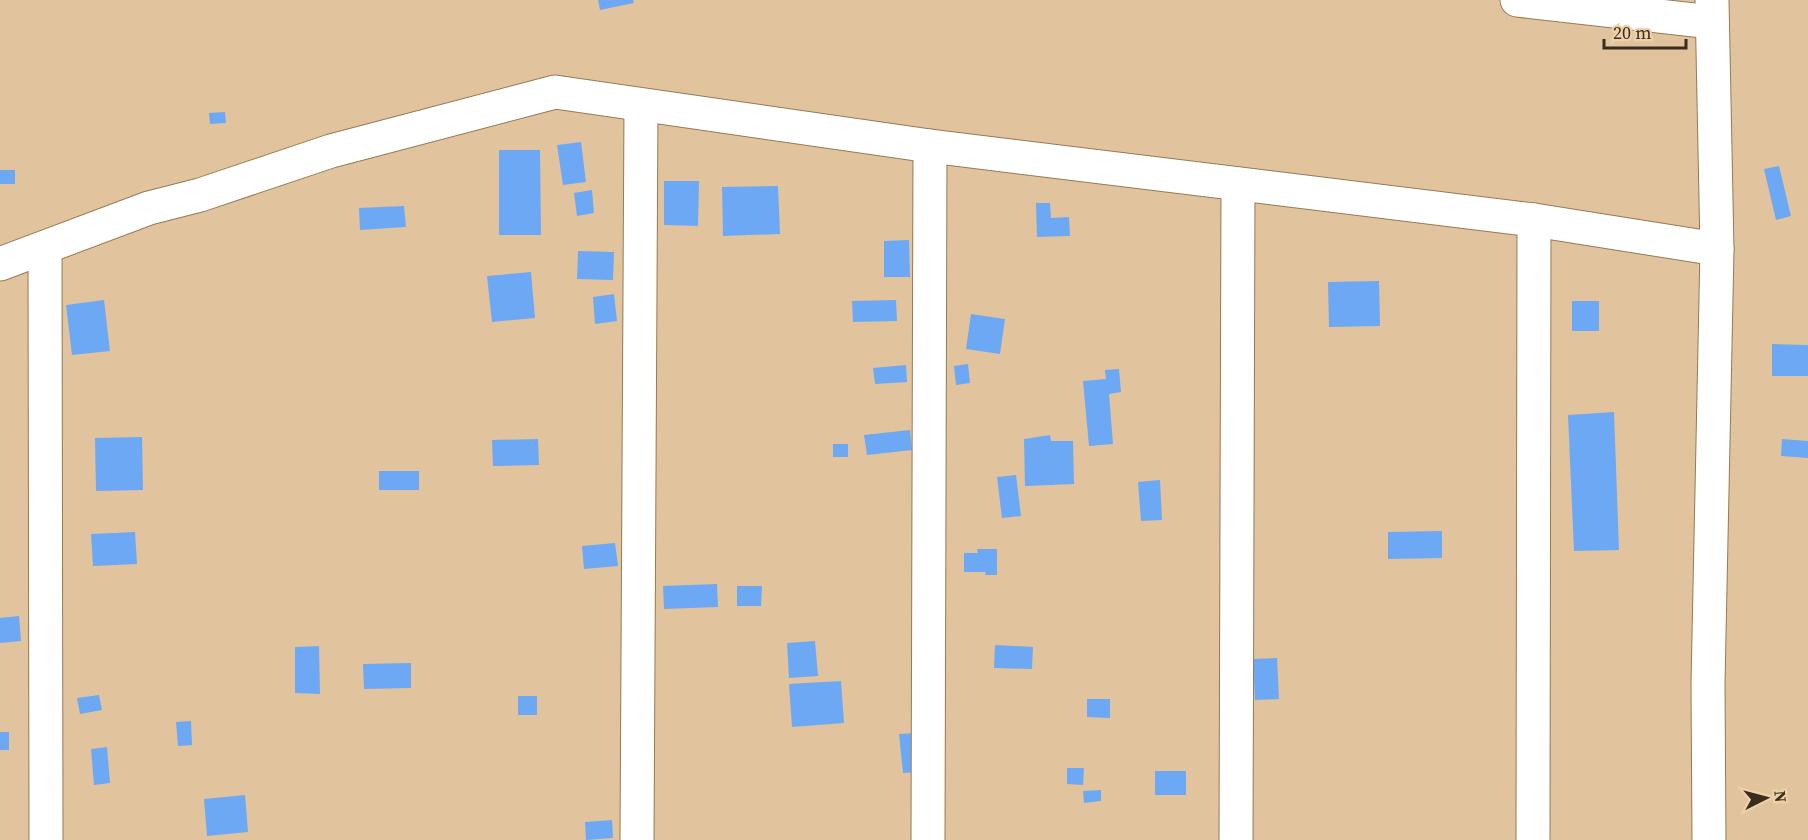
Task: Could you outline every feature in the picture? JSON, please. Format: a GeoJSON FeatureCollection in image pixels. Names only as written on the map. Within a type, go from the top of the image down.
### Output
{"type":"FeatureCollection","features":[{"type":"Feature","properties":{"kind":"street"},"geometry":{"type":"LineString","coordinates":[[1517,0],[1712,11],[1717,249],[1708,684],[1709,840]]}},
{"type":"Feature","properties":{"kind":"street"},"geometry":{"type":"LineString","coordinates":[[0,264],[149,208],[331,151],[555,92],[930,146],[1534,220],[1717,249]]}},
{"type":"Feature","properties":{"kind":"street"},"geometry":{"type":"LineString","coordinates":[[637,840],[641,106]]}},
{"type":"Feature","properties":{"kind":"street"},"geometry":{"type":"LineString","coordinates":[[928,840],[930,146]]}},
{"type":"Feature","properties":{"kind":"street"},"geometry":{"type":"LineString","coordinates":[[1236,840],[1238,184]]}},
{"type":"Feature","properties":{"kind":"street"},"geometry":{"type":"LineString","coordinates":[[1533,840],[1534,220]]}},
{"type":"Feature","properties":{"kind":"street"},"geometry":{"type":"LineString","coordinates":[[45,249],[46,840]]}},
{"type":"Feature","properties":{"kind":"building"},"geometry":{"type":"Polygon","coordinates":[[[598,0],[633,0],[634,3],[600,10],[598,0]]]}},
{"type":"Feature","properties":{"kind":"building"},"geometry":{"type":"Polygon","coordinates":[[[225,112],[226,123],[210,124],[209,113],[225,112]]]}},
{"type":"Feature","properties":{"kind":"building"},"geometry":{"type":"Polygon","coordinates":[[[581,142],[586,182],[563,185],[557,145],[581,142]]]}},
{"type":"Feature","properties":{"kind":"building"},"geometry":{"type":"Polygon","coordinates":[[[499,150],[540,150],[541,235],[499,235],[499,150]]]}},
{"type":"Feature","properties":{"kind":"building"},"geometry":{"type":"Polygon","coordinates":[[[1779,166],[1791,216],[1776,220],[1764,169],[1779,166]]]}},
{"type":"Feature","properties":{"kind":"building"},"geometry":{"type":"Polygon","coordinates":[[[0,170],[15,170],[15,184],[0,184],[0,170]]]}},
{"type":"Feature","properties":{"kind":"building"},"geometry":{"type":"Polygon","coordinates":[[[664,181],[699,181],[698,226],[664,225],[664,181]]]}},
{"type":"Feature","properties":{"kind":"building"},"geometry":{"type":"Polygon","coordinates":[[[778,186],[780,234],[723,236],[722,187],[778,186]]]}},
{"type":"Feature","properties":{"kind":"building"},"geometry":{"type":"Polygon","coordinates":[[[592,190],[594,213],[577,216],[574,193],[592,190]]]}},
{"type":"Feature","properties":{"kind":"building"},"geometry":{"type":"Polygon","coordinates":[[[1036,203],[1050,203],[1051,218],[1069,217],[1070,236],[1037,237],[1036,203]]]}},
{"type":"Feature","properties":{"kind":"building"},"geometry":{"type":"Polygon","coordinates":[[[404,206],[406,227],[360,230],[359,208],[404,206]]]}},
{"type":"Feature","properties":{"kind":"building"},"geometry":{"type":"Polygon","coordinates":[[[909,240],[910,277],[884,277],[884,241],[909,240]]]}},
{"type":"Feature","properties":{"kind":"building"},"geometry":{"type":"Polygon","coordinates":[[[578,251],[614,252],[613,280],[577,279],[578,251]]]}},
{"type":"Feature","properties":{"kind":"building"},"geometry":{"type":"Polygon","coordinates":[[[531,272],[535,318],[492,322],[487,276],[531,272]]]}},
{"type":"Feature","properties":{"kind":"building"},"geometry":{"type":"Polygon","coordinates":[[[1379,281],[1380,326],[1329,327],[1328,282],[1379,281]]]}},
{"type":"Feature","properties":{"kind":"building"},"geometry":{"type":"Polygon","coordinates":[[[614,294],[617,321],[595,324],[593,297],[614,294]]]}},
{"type":"Feature","properties":{"kind":"building"},"geometry":{"type":"Polygon","coordinates":[[[104,300],[110,351],[72,355],[66,305],[104,300]]]}},
{"type":"Feature","properties":{"kind":"building"},"geometry":{"type":"Polygon","coordinates":[[[896,300],[897,321],[853,322],[852,301],[896,300]]]}},
{"type":"Feature","properties":{"kind":"building"},"geometry":{"type":"Polygon","coordinates":[[[1572,301],[1599,301],[1599,331],[1572,331],[1572,301]]]}},
{"type":"Feature","properties":{"kind":"building"},"geometry":{"type":"Polygon","coordinates":[[[971,314],[1005,319],[1000,354],[966,349],[971,314]]]}},
{"type":"Feature","properties":{"kind":"building"},"geometry":{"type":"Polygon","coordinates":[[[1772,344],[1808,345],[1808,376],[1772,376],[1772,344]]]}},
{"type":"Feature","properties":{"kind":"building"},"geometry":{"type":"Polygon","coordinates":[[[968,364],[970,383],[956,385],[954,366],[968,364]]]}},
{"type":"Feature","properties":{"kind":"building"},"geometry":{"type":"Polygon","coordinates":[[[906,365],[907,382],[875,384],[873,368],[906,365]]]}},
{"type":"Feature","properties":{"kind":"building"},"geometry":{"type":"Polygon","coordinates":[[[1119,369],[1121,392],[1109,394],[1113,444],[1089,446],[1083,381],[1106,379],[1105,370],[1119,369]]]}},
{"type":"Feature","properties":{"kind":"building"},"geometry":{"type":"Polygon","coordinates":[[[1614,412],[1619,550],[1574,551],[1568,415],[1614,412]]]}},
{"type":"Feature","properties":{"kind":"building"},"geometry":{"type":"Polygon","coordinates":[[[910,430],[912,450],[867,455],[864,435],[910,430]]]}},
{"type":"Feature","properties":{"kind":"building"},"geometry":{"type":"Polygon","coordinates":[[[1050,435],[1051,441],[1073,441],[1074,484],[1025,486],[1024,439],[1050,435]]]}},
{"type":"Feature","properties":{"kind":"building"},"geometry":{"type":"Polygon","coordinates":[[[142,437],[143,490],[96,491],[95,438],[142,437]]]}},
{"type":"Feature","properties":{"kind":"building"},"geometry":{"type":"Polygon","coordinates":[[[538,439],[539,465],[493,466],[492,440],[538,439]]]}},
{"type":"Feature","properties":{"kind":"building"},"geometry":{"type":"Polygon","coordinates":[[[1782,439],[1808,441],[1808,458],[1781,456],[1782,439]]]}},
{"type":"Feature","properties":{"kind":"building"},"geometry":{"type":"Polygon","coordinates":[[[833,444],[848,444],[848,457],[833,457],[833,444]]]}},
{"type":"Feature","properties":{"kind":"building"},"geometry":{"type":"Polygon","coordinates":[[[379,471],[419,471],[419,490],[379,490],[379,471]]]}},
{"type":"Feature","properties":{"kind":"building"},"geometry":{"type":"Polygon","coordinates":[[[1016,475],[1021,516],[1002,518],[997,477],[1016,475]]]}},
{"type":"Feature","properties":{"kind":"building"},"geometry":{"type":"Polygon","coordinates":[[[1160,480],[1162,520],[1141,521],[1138,482],[1160,480]]]}},
{"type":"Feature","properties":{"kind":"building"},"geometry":{"type":"Polygon","coordinates":[[[1442,531],[1442,558],[1388,559],[1388,532],[1442,531]]]}},
{"type":"Feature","properties":{"kind":"building"},"geometry":{"type":"Polygon","coordinates":[[[135,532],[137,564],[93,566],[91,534],[135,532]]]}},
{"type":"Feature","properties":{"kind":"building"},"geometry":{"type":"Polygon","coordinates":[[[615,543],[618,566],[584,569],[582,546],[615,543]]]}},
{"type":"Feature","properties":{"kind":"building"},"geometry":{"type":"Polygon","coordinates":[[[977,549],[997,549],[997,575],[985,575],[986,572],[964,572],[964,553],[978,553],[977,549]]]}},
{"type":"Feature","properties":{"kind":"building"},"geometry":{"type":"Polygon","coordinates":[[[717,584],[718,607],[664,609],[663,586],[717,584]]]}},
{"type":"Feature","properties":{"kind":"building"},"geometry":{"type":"Polygon","coordinates":[[[737,586],[762,586],[761,606],[737,606],[737,586]]]}},
{"type":"Feature","properties":{"kind":"building"},"geometry":{"type":"Polygon","coordinates":[[[19,616],[21,641],[0,643],[0,618],[19,616]]]}},
{"type":"Feature","properties":{"kind":"building"},"geometry":{"type":"Polygon","coordinates":[[[815,641],[818,676],[789,678],[787,643],[815,641]]]}},
{"type":"Feature","properties":{"kind":"building"},"geometry":{"type":"Polygon","coordinates":[[[995,645],[1033,647],[1032,669],[994,668],[995,645]]]}},
{"type":"Feature","properties":{"kind":"building"},"geometry":{"type":"Polygon","coordinates":[[[319,646],[320,694],[295,693],[295,647],[319,646]]]}},
{"type":"Feature","properties":{"kind":"building"},"geometry":{"type":"Polygon","coordinates":[[[1277,658],[1279,699],[1255,700],[1253,659],[1277,658]]]}},
{"type":"Feature","properties":{"kind":"building"},"geometry":{"type":"Polygon","coordinates":[[[411,663],[411,688],[364,689],[363,664],[411,663]]]}},
{"type":"Feature","properties":{"kind":"building"},"geometry":{"type":"Polygon","coordinates":[[[841,681],[844,723],[792,727],[789,684],[841,681]]]}},
{"type":"Feature","properties":{"kind":"building"},"geometry":{"type":"Polygon","coordinates":[[[99,695],[102,710],[80,714],[77,698],[99,695]]]}},
{"type":"Feature","properties":{"kind":"building"},"geometry":{"type":"Polygon","coordinates":[[[518,696],[537,696],[537,715],[518,715],[518,696]]]}},
{"type":"Feature","properties":{"kind":"building"},"geometry":{"type":"Polygon","coordinates":[[[1087,699],[1110,699],[1110,718],[1087,717],[1087,699]]]}},
{"type":"Feature","properties":{"kind":"building"},"geometry":{"type":"Polygon","coordinates":[[[191,721],[192,745],[178,746],[176,722],[191,721]]]}},
{"type":"Feature","properties":{"kind":"building"},"geometry":{"type":"Polygon","coordinates":[[[0,732],[9,732],[9,750],[0,750],[0,732]]]}},
{"type":"Feature","properties":{"kind":"building"},"geometry":{"type":"Polygon","coordinates":[[[915,733],[918,772],[903,773],[899,734],[915,733]]]}},
{"type":"Feature","properties":{"kind":"building"},"geometry":{"type":"Polygon","coordinates":[[[107,747],[110,783],[94,785],[91,749],[107,747]]]}},
{"type":"Feature","properties":{"kind":"building"},"geometry":{"type":"Polygon","coordinates":[[[1067,768],[1084,768],[1083,785],[1067,784],[1067,768]]]}},
{"type":"Feature","properties":{"kind":"building"},"geometry":{"type":"Polygon","coordinates":[[[1155,771],[1186,771],[1186,795],[1155,795],[1155,771]]]}},
{"type":"Feature","properties":{"kind":"building"},"geometry":{"type":"Polygon","coordinates":[[[1101,790],[1101,801],[1084,803],[1083,791],[1101,790]]]}},
{"type":"Feature","properties":{"kind":"building"},"geometry":{"type":"Polygon","coordinates":[[[245,795],[248,832],[207,836],[204,799],[245,795]]]}},
{"type":"Feature","properties":{"kind":"building"},"geometry":{"type":"Polygon","coordinates":[[[612,820],[613,838],[586,840],[585,822],[612,820]]]}}]}
